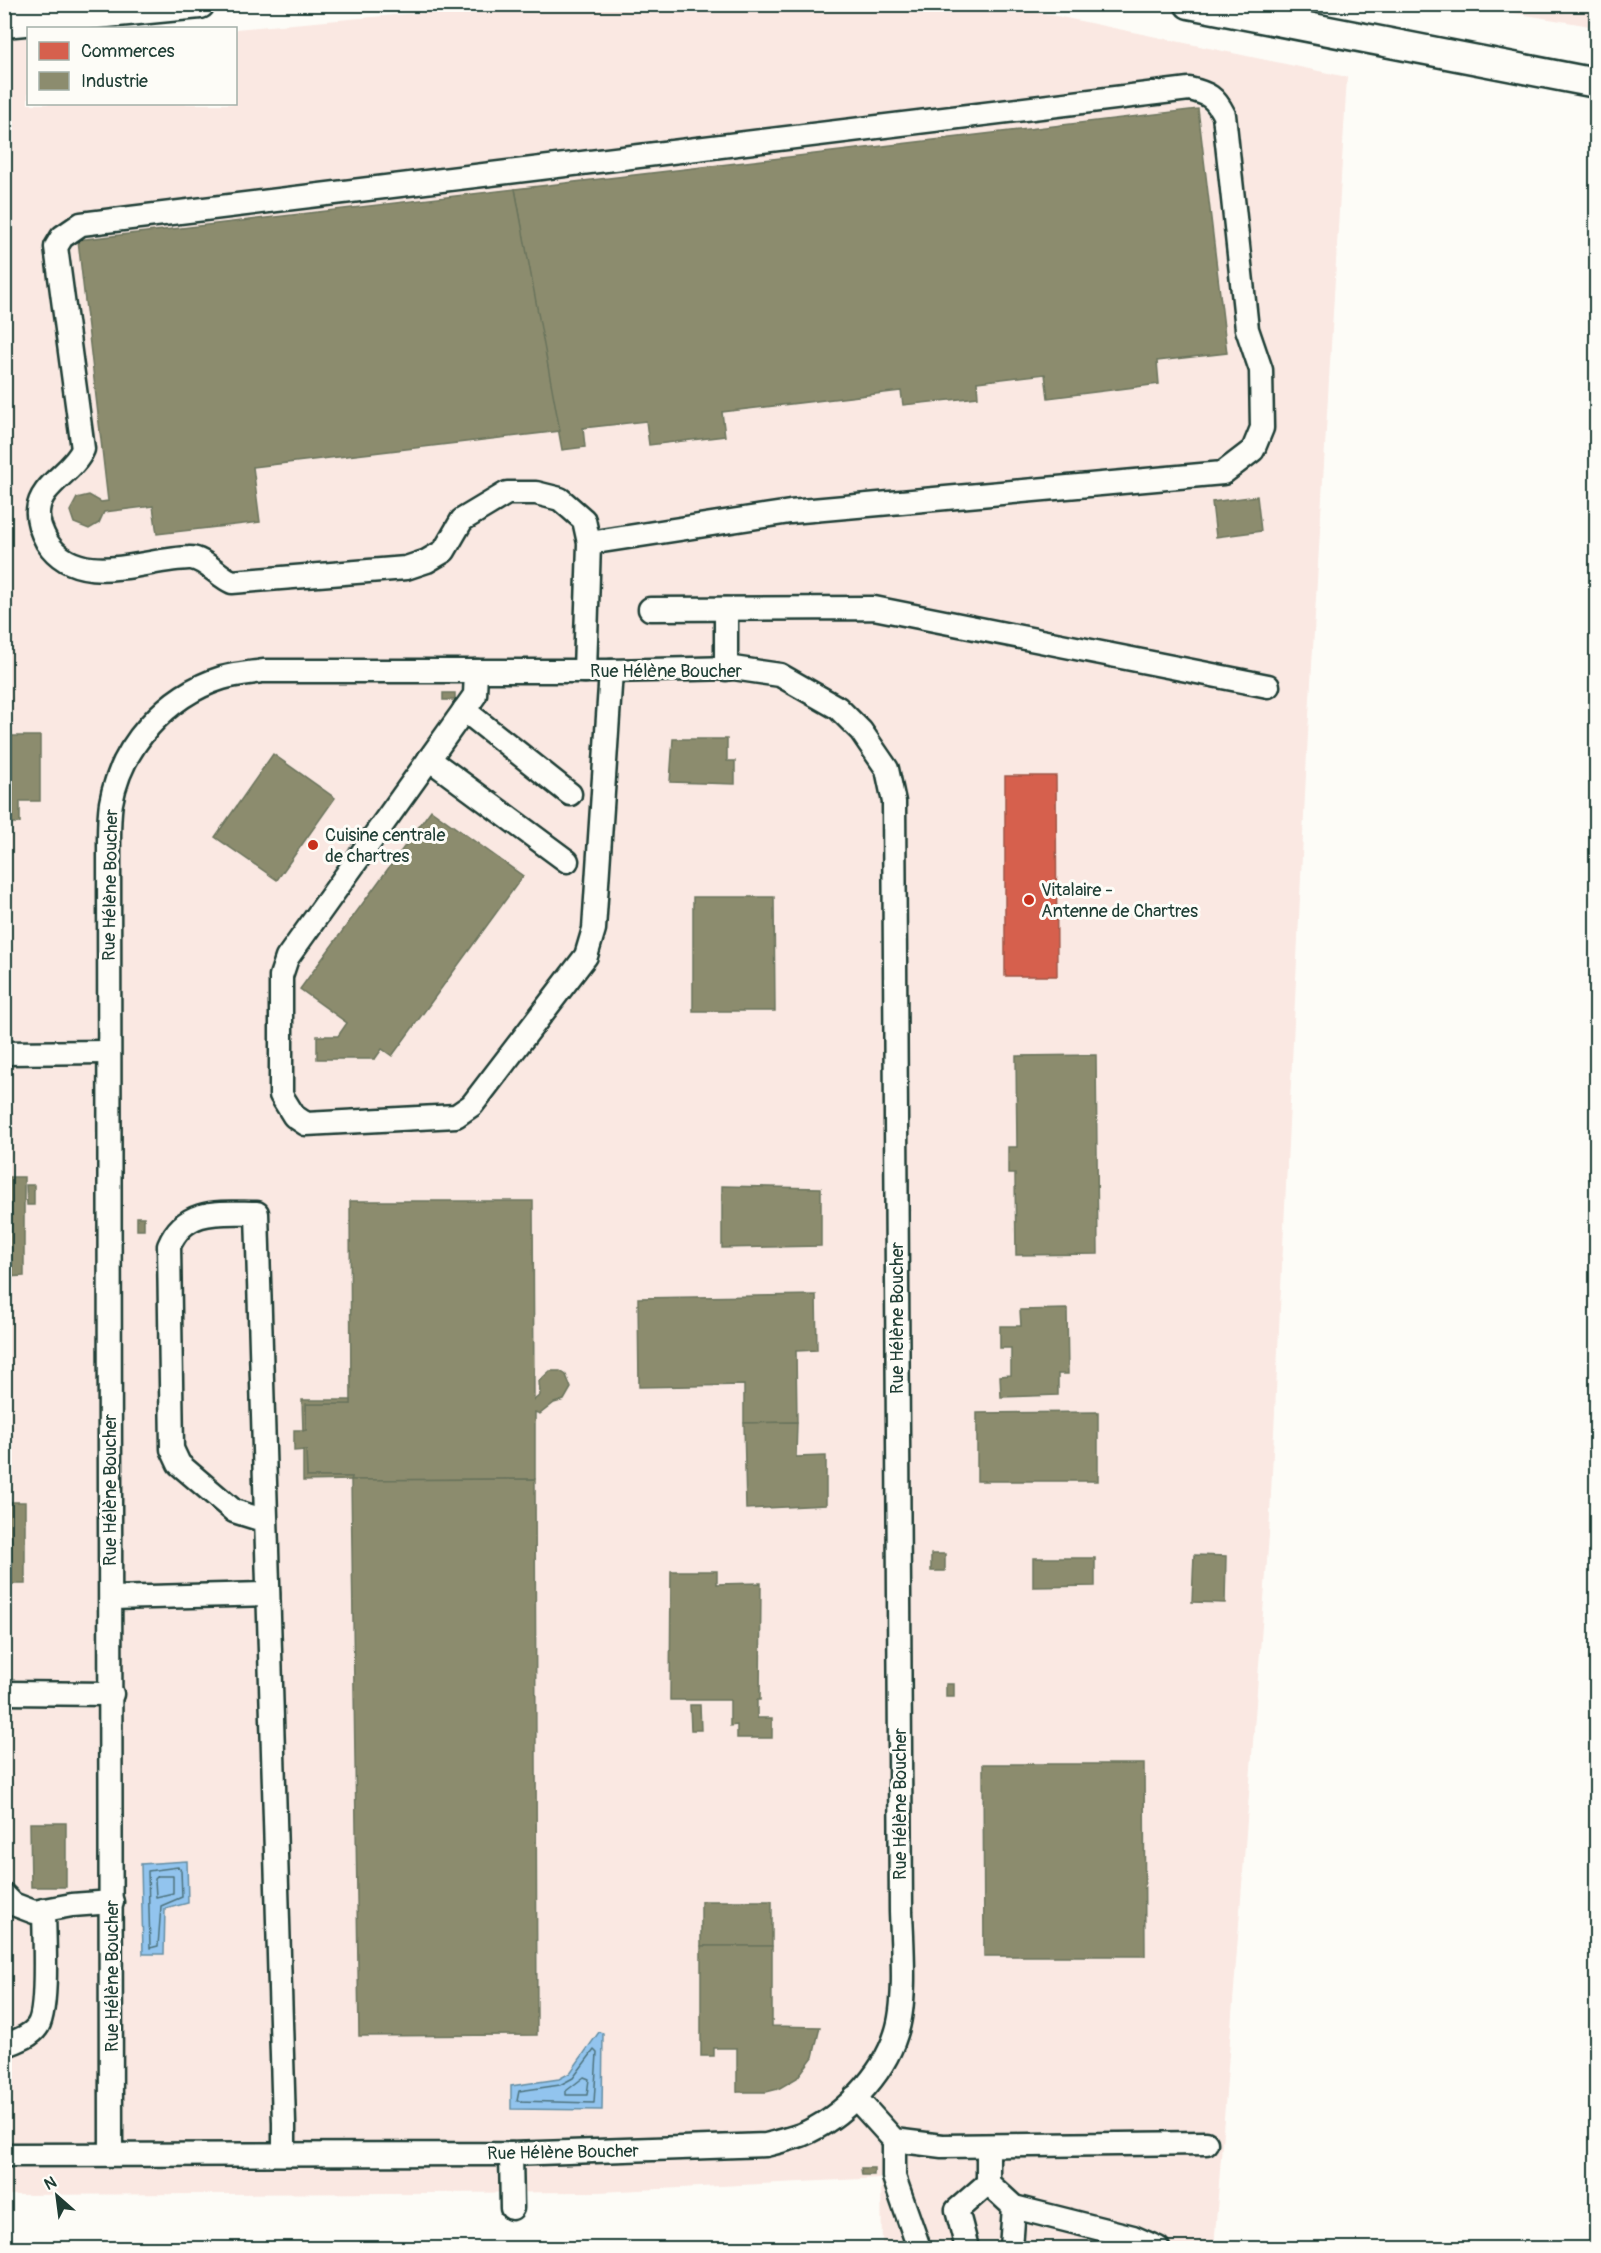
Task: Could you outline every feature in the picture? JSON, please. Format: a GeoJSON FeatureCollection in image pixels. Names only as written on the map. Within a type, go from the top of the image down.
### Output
{"type":"FeatureCollection","features":[{"type":"Feature","properties":{"kind":"main road"},"geometry":{"type":"LineString","coordinates":[[4,23],[200,4]]}},
{"type":"Feature","properties":{"kind":"main road"},"geometry":{"type":"LineString","coordinates":[[1189,4],[1596,83]]}},
{"type":"Feature","properties":{"kind":"street"},"geometry":{"type":"LineString","coordinates":[[585,671],[589,543],[584,520],[560,500],[536,493],[507,494],[462,520],[444,551],[427,561],[406,568],[232,582],[218,576],[202,561],[191,557],[134,567],[78,567],[63,560],[41,532],[38,510],[50,485],[78,462],[83,449],[56,247],[62,237],[81,224],[1189,89],[1208,93],[1217,100],[1224,115],[1247,329],[1261,370],[1262,428],[1253,450],[1237,465],[1223,473],[790,512],[589,543]]}},
{"type":"Feature","properties":{"kind":"street"},"geometry":{"type":"LineString","coordinates":[[650,609],[874,608],[1268,686]]}},
{"type":"Feature","properties":{"kind":"street"},"geometry":{"type":"LineString","coordinates":[[726,609],[726,669]]}},
{"type":"Feature","properties":{"kind":"street","name":"Rue Hélène Boucher"},"geometry":{"type":"LineString","coordinates":[[726,669],[780,675],[838,708],[861,731],[887,769],[894,802],[903,1973],[897,2034],[880,2067],[855,2097],[819,2125],[802,2134],[766,2145],[511,2154],[111,2153],[112,1694],[108,1052],[111,802],[125,762],[140,736],[159,716],[190,693],[221,678],[263,670],[610,671],[726,669]]}},
{"type":"Feature","properties":{"kind":"street"},"geometry":{"type":"LineString","coordinates":[[476,671],[475,695],[287,958],[281,976],[281,1095],[294,1116],[306,1124],[456,1116],[472,1105],[586,956],[594,929],[610,671]]}},
{"type":"Feature","properties":{"kind":"street"},"geometry":{"type":"LineString","coordinates":[[464,710],[570,794]]}},
{"type":"Feature","properties":{"kind":"street"},"geometry":{"type":"LineString","coordinates":[[429,759],[567,861]]}},
{"type":"Feature","properties":{"kind":"street"},"geometry":{"type":"LineString","coordinates":[[4,1053],[108,1052]]}},
{"type":"Feature","properties":{"kind":"street"},"geometry":{"type":"LineString","coordinates":[[266,1521],[234,1510],[179,1464],[172,1449],[169,1246],[174,1233],[186,1222],[209,1212],[257,1213],[266,1521],[284,2154]]}},
{"type":"Feature","properties":{"kind":"street"},"geometry":{"type":"LineString","coordinates":[[111,1598],[268,1594]]}},
{"type":"Feature","properties":{"kind":"street"},"geometry":{"type":"LineString","coordinates":[[4,1694],[112,1694]]}},
{"type":"Feature","properties":{"kind":"street"},"geometry":{"type":"LineString","coordinates":[[4,1895],[13,1904],[34,1912],[112,1902]]}},
{"type":"Feature","properties":{"kind":"street"},"geometry":{"type":"LineString","coordinates":[[4,2046],[23,2038],[38,2027],[44,2011],[44,1910]]}},
{"type":"Feature","properties":{"kind":"street"},"geometry":{"type":"LineString","coordinates":[[855,2097],[894,2140],[942,2146],[1206,2143]]}},
{"type":"Feature","properties":{"kind":"street"},"geometry":{"type":"LineString","coordinates":[[894,2140],[894,2177],[919,2248]]}},
{"type":"Feature","properties":{"kind":"street"},"geometry":{"type":"LineString","coordinates":[[988,2146],[988,2182],[1014,2207],[1133,2237],[1158,2248]]}},
{"type":"Feature","properties":{"kind":"street"},"geometry":{"type":"LineString","coordinates":[[4,2155],[111,2153]]}},
{"type":"Feature","properties":{"kind":"street"},"geometry":{"type":"LineString","coordinates":[[511,2154],[512,2208]]}},
{"type":"Feature","properties":{"kind":"street"},"geometry":{"type":"LineString","coordinates":[[967,2248],[957,2210],[988,2182]]}},
{"type":"Feature","properties":{"kind":"street"},"geometry":{"type":"LineString","coordinates":[[1011,2248],[1014,2207]]}},
{"type":"Feature","properties":{"kind":"shaded area"},"geometry":{"type":"Polygon","coordinates":[[[520,4],[1004,5],[1347,77],[1308,733],[1269,1535],[1214,2248],[882,2248],[881,2178],[599,2192],[5,2195],[4,5],[84,5],[27,27],[27,105],[237,105],[237,29],[520,4]]]}},
{"type":"Feature","properties":{"kind":"shaded area"},"geometry":{"type":"Polygon","coordinates":[[[1468,5],[1596,5],[1596,27],[1468,5]]]}},
{"type":"Feature","properties":{"kind":"water"},"geometry":{"type":"Polygon","coordinates":[[[187,1861],[188,1903],[165,1909],[164,1954],[143,1954],[141,1864],[187,1861]]]}},
{"type":"Feature","properties":{"kind":"water"},"geometry":{"type":"Polygon","coordinates":[[[599,2032],[603,2033],[602,2110],[511,2109],[511,2086],[559,2079],[570,2073],[599,2032]]]}},
{"type":"Feature","properties":{"kind":"building: Commerces"},"geometry":{"type":"Polygon","coordinates":[[[1005,776],[1056,776],[1057,976],[1005,976],[1005,776]]]}},
{"type":"Feature","properties":{"kind":"building: Industrie"},"geometry":{"type":"Polygon","coordinates":[[[1198,109],[1227,353],[1157,361],[1159,384],[1048,398],[1045,374],[977,382],[978,397],[903,405],[901,391],[722,412],[725,436],[649,445],[646,421],[583,428],[585,447],[562,450],[515,189],[1198,109]]]}},
{"type":"Feature","properties":{"kind":"building: Industrie"},"geometry":{"type":"Polygon","coordinates":[[[515,189],[560,431],[253,467],[260,522],[157,534],[153,506],[104,512],[99,523],[89,529],[74,523],[70,511],[77,498],[89,495],[101,502],[108,501],[78,240],[515,189]]]}},
{"type":"Feature","properties":{"kind":"building: Industrie"},"geometry":{"type":"Polygon","coordinates":[[[1257,496],[1261,531],[1216,537],[1212,502],[1257,496]]]}},
{"type":"Feature","properties":{"kind":"building: Industrie"},"geometry":{"type":"Polygon","coordinates":[[[443,693],[455,693],[455,700],[443,700],[443,693]]]}},
{"type":"Feature","properties":{"kind":"building: Industrie"},"geometry":{"type":"Polygon","coordinates":[[[4,736],[40,736],[40,801],[20,801],[20,823],[4,823],[4,736]]]}},
{"type":"Feature","properties":{"kind":"building: Industrie"},"geometry":{"type":"Polygon","coordinates":[[[673,739],[727,739],[727,761],[735,761],[735,784],[670,782],[673,739]]]}},
{"type":"Feature","properties":{"kind":"building: Industrie"},"geometry":{"type":"Polygon","coordinates":[[[273,754],[335,798],[277,880],[215,837],[273,754]]]}},
{"type":"Feature","properties":{"kind":"building: Industrie"},"geometry":{"type":"Polygon","coordinates":[[[431,810],[523,876],[392,1056],[382,1049],[375,1059],[317,1059],[317,1036],[338,1036],[347,1023],[300,989],[431,810]]]}},
{"type":"Feature","properties":{"kind":"building: Industrie"},"geometry":{"type":"Polygon","coordinates":[[[693,897],[774,897],[775,1011],[693,1011],[693,897]]]}},
{"type":"Feature","properties":{"kind":"building: Industrie"},"geometry":{"type":"Polygon","coordinates":[[[1096,1055],[1098,1254],[1016,1255],[1015,1174],[1008,1174],[1008,1147],[1017,1147],[1016,1056],[1096,1055]]]}},
{"type":"Feature","properties":{"kind":"building: Industrie"},"geometry":{"type":"Polygon","coordinates":[[[4,1177],[24,1177],[24,1276],[4,1277],[4,1177]]]}},
{"type":"Feature","properties":{"kind":"building: Industrie"},"geometry":{"type":"Polygon","coordinates":[[[26,1185],[34,1185],[34,1205],[27,1205],[26,1185]]]}},
{"type":"Feature","properties":{"kind":"building: Industrie"},"geometry":{"type":"Polygon","coordinates":[[[722,1186],[821,1188],[821,1246],[722,1248],[722,1186]]]}},
{"type":"Feature","properties":{"kind":"building: Industrie"},"geometry":{"type":"Polygon","coordinates":[[[350,1201],[533,1201],[534,1400],[540,1395],[539,1381],[550,1371],[560,1371],[566,1375],[571,1388],[564,1400],[554,1403],[540,1414],[535,1412],[535,1479],[351,1480],[352,1477],[307,1477],[306,1450],[294,1451],[294,1430],[306,1430],[306,1404],[351,1404],[350,1201]]]}},
{"type":"Feature","properties":{"kind":"building: Industrie"},"geometry":{"type":"Polygon","coordinates":[[[137,1217],[144,1217],[144,1230],[137,1230],[137,1217]]]}},
{"type":"Feature","properties":{"kind":"building: Industrie"},"geometry":{"type":"Polygon","coordinates":[[[816,1295],[817,1350],[796,1351],[797,1422],[744,1423],[744,1385],[639,1387],[638,1298],[816,1295]]]}},
{"type":"Feature","properties":{"kind":"building: Industrie"},"geometry":{"type":"Polygon","coordinates":[[[1067,1309],[1068,1374],[1058,1374],[1058,1395],[1001,1397],[1000,1376],[1011,1375],[1011,1348],[1000,1348],[1000,1326],[1021,1326],[1020,1310],[1067,1309]]]}},
{"type":"Feature","properties":{"kind":"building: Industrie"},"geometry":{"type":"Polygon","coordinates":[[[302,1400],[351,1400],[351,1404],[306,1404],[306,1430],[303,1431],[302,1400]]]}},
{"type":"Feature","properties":{"kind":"building: Industrie"},"geometry":{"type":"Polygon","coordinates":[[[1098,1412],[1098,1481],[977,1481],[977,1413],[1098,1412]]]}},
{"type":"Feature","properties":{"kind":"building: Industrie"},"geometry":{"type":"Polygon","coordinates":[[[797,1422],[796,1457],[826,1456],[826,1505],[746,1509],[744,1423],[797,1422]]]}},
{"type":"Feature","properties":{"kind":"building: Industrie"},"geometry":{"type":"Polygon","coordinates":[[[303,1450],[306,1450],[307,1477],[352,1477],[351,1480],[303,1481],[303,1450]]]}},
{"type":"Feature","properties":{"kind":"building: Industrie"},"geometry":{"type":"Polygon","coordinates":[[[535,1479],[537,2035],[359,2036],[351,1480],[535,1479]]]}},
{"type":"Feature","properties":{"kind":"building: Industrie"},"geometry":{"type":"Polygon","coordinates":[[[4,1502],[25,1502],[25,1584],[4,1584],[4,1502]]]}},
{"type":"Feature","properties":{"kind":"building: Industrie"},"geometry":{"type":"Polygon","coordinates":[[[931,1554],[945,1554],[945,1571],[931,1571],[931,1554]]]}},
{"type":"Feature","properties":{"kind":"building: Industrie"},"geometry":{"type":"Polygon","coordinates":[[[1194,1555],[1226,1556],[1225,1603],[1192,1602],[1194,1555]]]}},
{"type":"Feature","properties":{"kind":"building: Industrie"},"geometry":{"type":"Polygon","coordinates":[[[1033,1558],[1095,1558],[1095,1586],[1033,1587],[1033,1558]]]}},
{"type":"Feature","properties":{"kind":"building: Industrie"},"geometry":{"type":"Polygon","coordinates":[[[671,1571],[717,1571],[717,1584],[761,1583],[760,1700],[757,1700],[757,1718],[772,1718],[772,1738],[737,1738],[737,1725],[730,1726],[730,1700],[670,1700],[671,1571]]]}},
{"type":"Feature","properties":{"kind":"building: Industrie"},"geometry":{"type":"Polygon","coordinates":[[[946,1684],[954,1684],[954,1697],[946,1697],[946,1684]]]}},
{"type":"Feature","properties":{"kind":"building: Industrie"},"geometry":{"type":"Polygon","coordinates":[[[690,1705],[700,1705],[701,1730],[691,1730],[690,1705]]]}},
{"type":"Feature","properties":{"kind":"building: Industrie"},"geometry":{"type":"Polygon","coordinates":[[[983,1764],[1144,1764],[1145,1956],[984,1956],[983,1764]]]}},
{"type":"Feature","properties":{"kind":"building: Industrie"},"geometry":{"type":"Polygon","coordinates":[[[30,1823],[66,1823],[66,1887],[31,1887],[30,1823]]]}},
{"type":"Feature","properties":{"kind":"building: Industrie"},"geometry":{"type":"Polygon","coordinates":[[[701,1901],[772,1901],[772,1946],[701,1946],[701,1901]]]}},
{"type":"Feature","properties":{"kind":"building: Industrie"},"geometry":{"type":"Polygon","coordinates":[[[701,1946],[772,1946],[772,2026],[820,2027],[813,2057],[797,2078],[778,2089],[766,2092],[737,2092],[737,2048],[714,2048],[714,2056],[701,2056],[701,1946]]]}},
{"type":"Feature","properties":{"kind":"building: Industrie"},"geometry":{"type":"Polygon","coordinates":[[[861,2168],[874,2168],[874,2175],[862,2175],[861,2168]]]}},
{"type":"Feature","properties":{"kind":"place","name":"Cuisine centrale de chartres"},"geometry":{"type":"Point","coordinates":[313,845]}},
{"type":"Feature","properties":{"kind":"place","name":"Vitalaire - Antenne de Chartres"},"geometry":{"type":"Point","coordinates":[1029,900]}}]}
